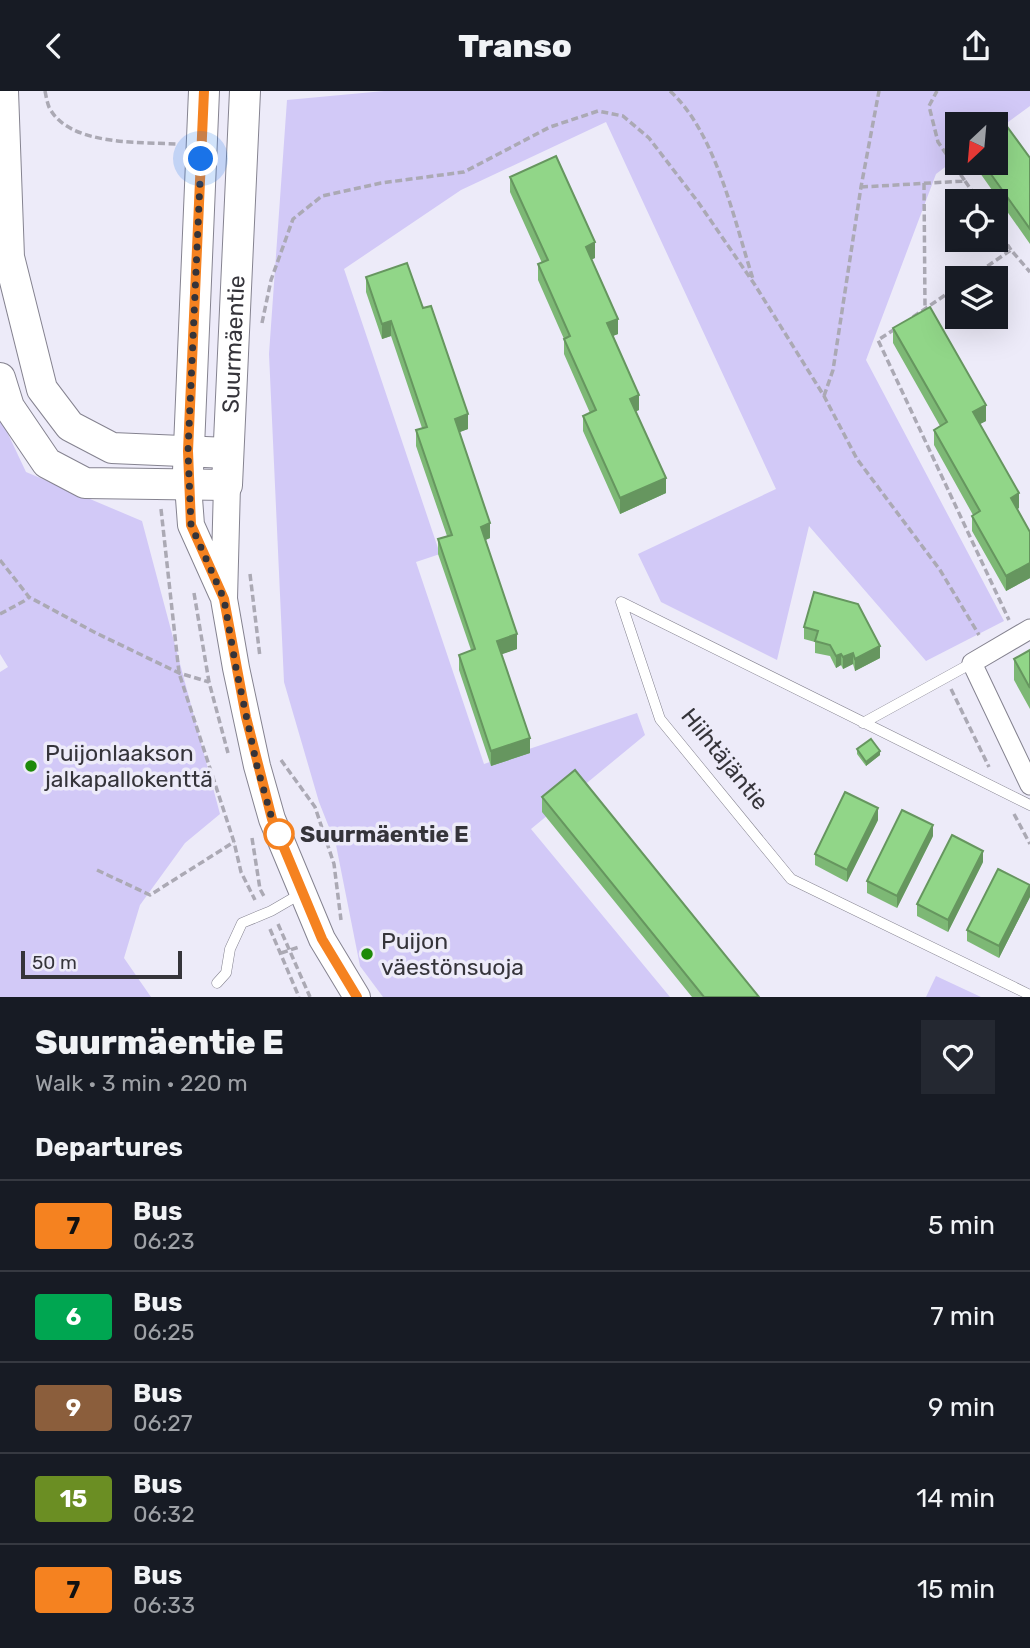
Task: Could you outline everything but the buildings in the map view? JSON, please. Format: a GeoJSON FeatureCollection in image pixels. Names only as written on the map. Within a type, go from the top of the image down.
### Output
{"type":"FeatureCollection","features":[{"type":"Feature","properties":{"kind":"main road"},"geometry":{"type":"LineString","coordinates":[[3,91],[9,257],[42,389],[70,426],[112,448],[228,453]]}},
{"type":"Feature","properties":{"kind":"main road","name":"Suurmäentie"},"geometry":{"type":"LineString","coordinates":[[204,98],[188,485],[191,525],[224,599]]}},
{"type":"Feature","properties":{"kind":"main road","name":"Suurmäentie"},"geometry":{"type":"LineString","coordinates":[[244,99],[224,599],[257,766],[272,819],[322,939],[357,997]]}},
{"type":"Feature","properties":{"kind":"main road"},"geometry":{"type":"LineString","coordinates":[[0,378],[9,407],[47,463],[85,483],[227,485]]}},
{"type":"Feature","properties":{"kind":"street"},"geometry":{"type":"LineString","coordinates":[[1023,633],[972,663],[1030,785]]}},
{"type":"Feature","properties":{"kind":"lane","name":"Hiihtäjäntie"},"geometry":{"type":"LineString","coordinates":[[1030,805],[621,602],[660,719],[791,879],[1030,995]]}},
{"type":"Feature","properties":{"kind":"lane"},"geometry":{"type":"LineString","coordinates":[[863,723],[972,663]]}},
{"type":"Feature","properties":{"kind":"lane"},"geometry":{"type":"LineString","coordinates":[[217,982],[226,972],[230,949],[242,923],[303,892]]}},
{"type":"Feature","properties":{"kind":"path"},"geometry":{"type":"LineString","coordinates":[[45,91],[49,107],[59,120],[75,131],[95,138],[117,141],[182,144]]}},
{"type":"Feature","properties":{"kind":"path"},"geometry":{"type":"LineString","coordinates":[[670,91],[683,103],[711,152],[755,285]]}},
{"type":"Feature","properties":{"kind":"path"},"geometry":{"type":"LineString","coordinates":[[824,396],[833,370],[861,187],[879,91]]}},
{"type":"Feature","properties":{"kind":"path"},"geometry":{"type":"LineString","coordinates":[[937,91],[929,106],[938,142],[971,189]]}},
{"type":"Feature","properties":{"kind":"path"},"geometry":{"type":"LineString","coordinates":[[260,332],[271,279],[293,219],[322,195],[381,183],[464,172],[550,127],[598,111],[623,116],[649,138],[698,202],[755,285],[824,396],[857,459],[940,571],[989,652]]}},
{"type":"Feature","properties":{"kind":"path"},"geometry":{"type":"LineString","coordinates":[[861,187],[965,181]]}},
{"type":"Feature","properties":{"kind":"path"},"geometry":{"type":"LineString","coordinates":[[925,183],[925,309]]}},
{"type":"Feature","properties":{"kind":"path"},"geometry":{"type":"LineString","coordinates":[[1008,245],[1030,272]]}},
{"type":"Feature","properties":{"kind":"path"},"geometry":{"type":"LineString","coordinates":[[988,266],[1011,250]]}},
{"type":"Feature","properties":{"kind":"path"},"geometry":{"type":"LineString","coordinates":[[906,321],[945,295]]}},
{"type":"Feature","properties":{"kind":"path"},"geometry":{"type":"LineString","coordinates":[[897,328],[878,340],[1023,633]]}},
{"type":"Feature","properties":{"kind":"path"},"geometry":{"type":"LineString","coordinates":[[163,520],[178,673],[234,842],[241,872],[299,997]]}},
{"type":"Feature","properties":{"kind":"path"},"geometry":{"type":"LineString","coordinates":[[0,560],[29,597],[178,673],[209,682]]}},
{"type":"Feature","properties":{"kind":"path"},"geometry":{"type":"LineString","coordinates":[[250,570],[262,668]]}},
{"type":"Feature","properties":{"kind":"path"},"geometry":{"type":"LineString","coordinates":[[0,614],[29,597]]}},
{"type":"Feature","properties":{"kind":"path"},"geometry":{"type":"LineString","coordinates":[[946,678],[1030,844]]}},
{"type":"Feature","properties":{"kind":"path"},"geometry":{"type":"LineString","coordinates":[[281,759],[315,807],[334,865],[341,923]]}},
{"type":"Feature","properties":{"kind":"path"},"geometry":{"type":"LineString","coordinates":[[97,870],[150,895],[234,842]]}},
{"type":"Feature","properties":{"kind":"shaded area"},"geometry":{"type":"Polygon","coordinates":[[[384,91],[1030,91],[1030,106],[1008,122],[1008,112],[945,112],[945,167],[936,174],[866,360],[1004,621],[926,661],[809,526],[777,660],[661,602],[638,554],[776,489],[606,122],[461,190],[344,269],[440,554],[416,562],[484,764],[637,713],[645,735],[531,829],[670,997],[383,997],[360,966],[336,845],[319,802],[284,682],[269,354],[287,100],[384,91]]]}},
{"type":"Feature","properties":{"kind":"shaded area"},"geometry":{"type":"Polygon","coordinates":[[[0,417],[26,472],[142,521],[220,814],[185,843],[140,905],[124,958],[151,997],[0,997],[0,672],[8,667],[0,654],[0,417]]]}},
{"type":"Feature","properties":{"kind":"shaded area"},"geometry":{"type":"Polygon","coordinates":[[[936,976],[981,997],[926,997],[936,976]]]}},
{"type":"Feature","properties":{"kind":"bus line","name":"7"},"geometry":{"type":"LineString","coordinates":[[204,91],[188,451],[191,525],[224,599],[246,717],[272,819],[322,939],[357,997]]}},
{"type":"Feature","properties":{"kind":"place","name":"Puijonlaakson jalkapallokenttä"},"geometry":{"type":"Point","coordinates":[31,766]}},
{"type":"Feature","properties":{"kind":"place","name":"Suurmäentie E"},"geometry":{"type":"Point","coordinates":[279,834]}},
{"type":"Feature","properties":{"kind":"place","name":"Puijon väestönsuoja"},"geometry":{"type":"Point","coordinates":[367,954]}},
{"type":"Feature","properties":{"kind":"route"},"geometry":{"type":"LineString","coordinates":[[201,159],[188,451],[191,525],[224,599],[257,766],[272,819],[283,843],[279,834]]}}]}
